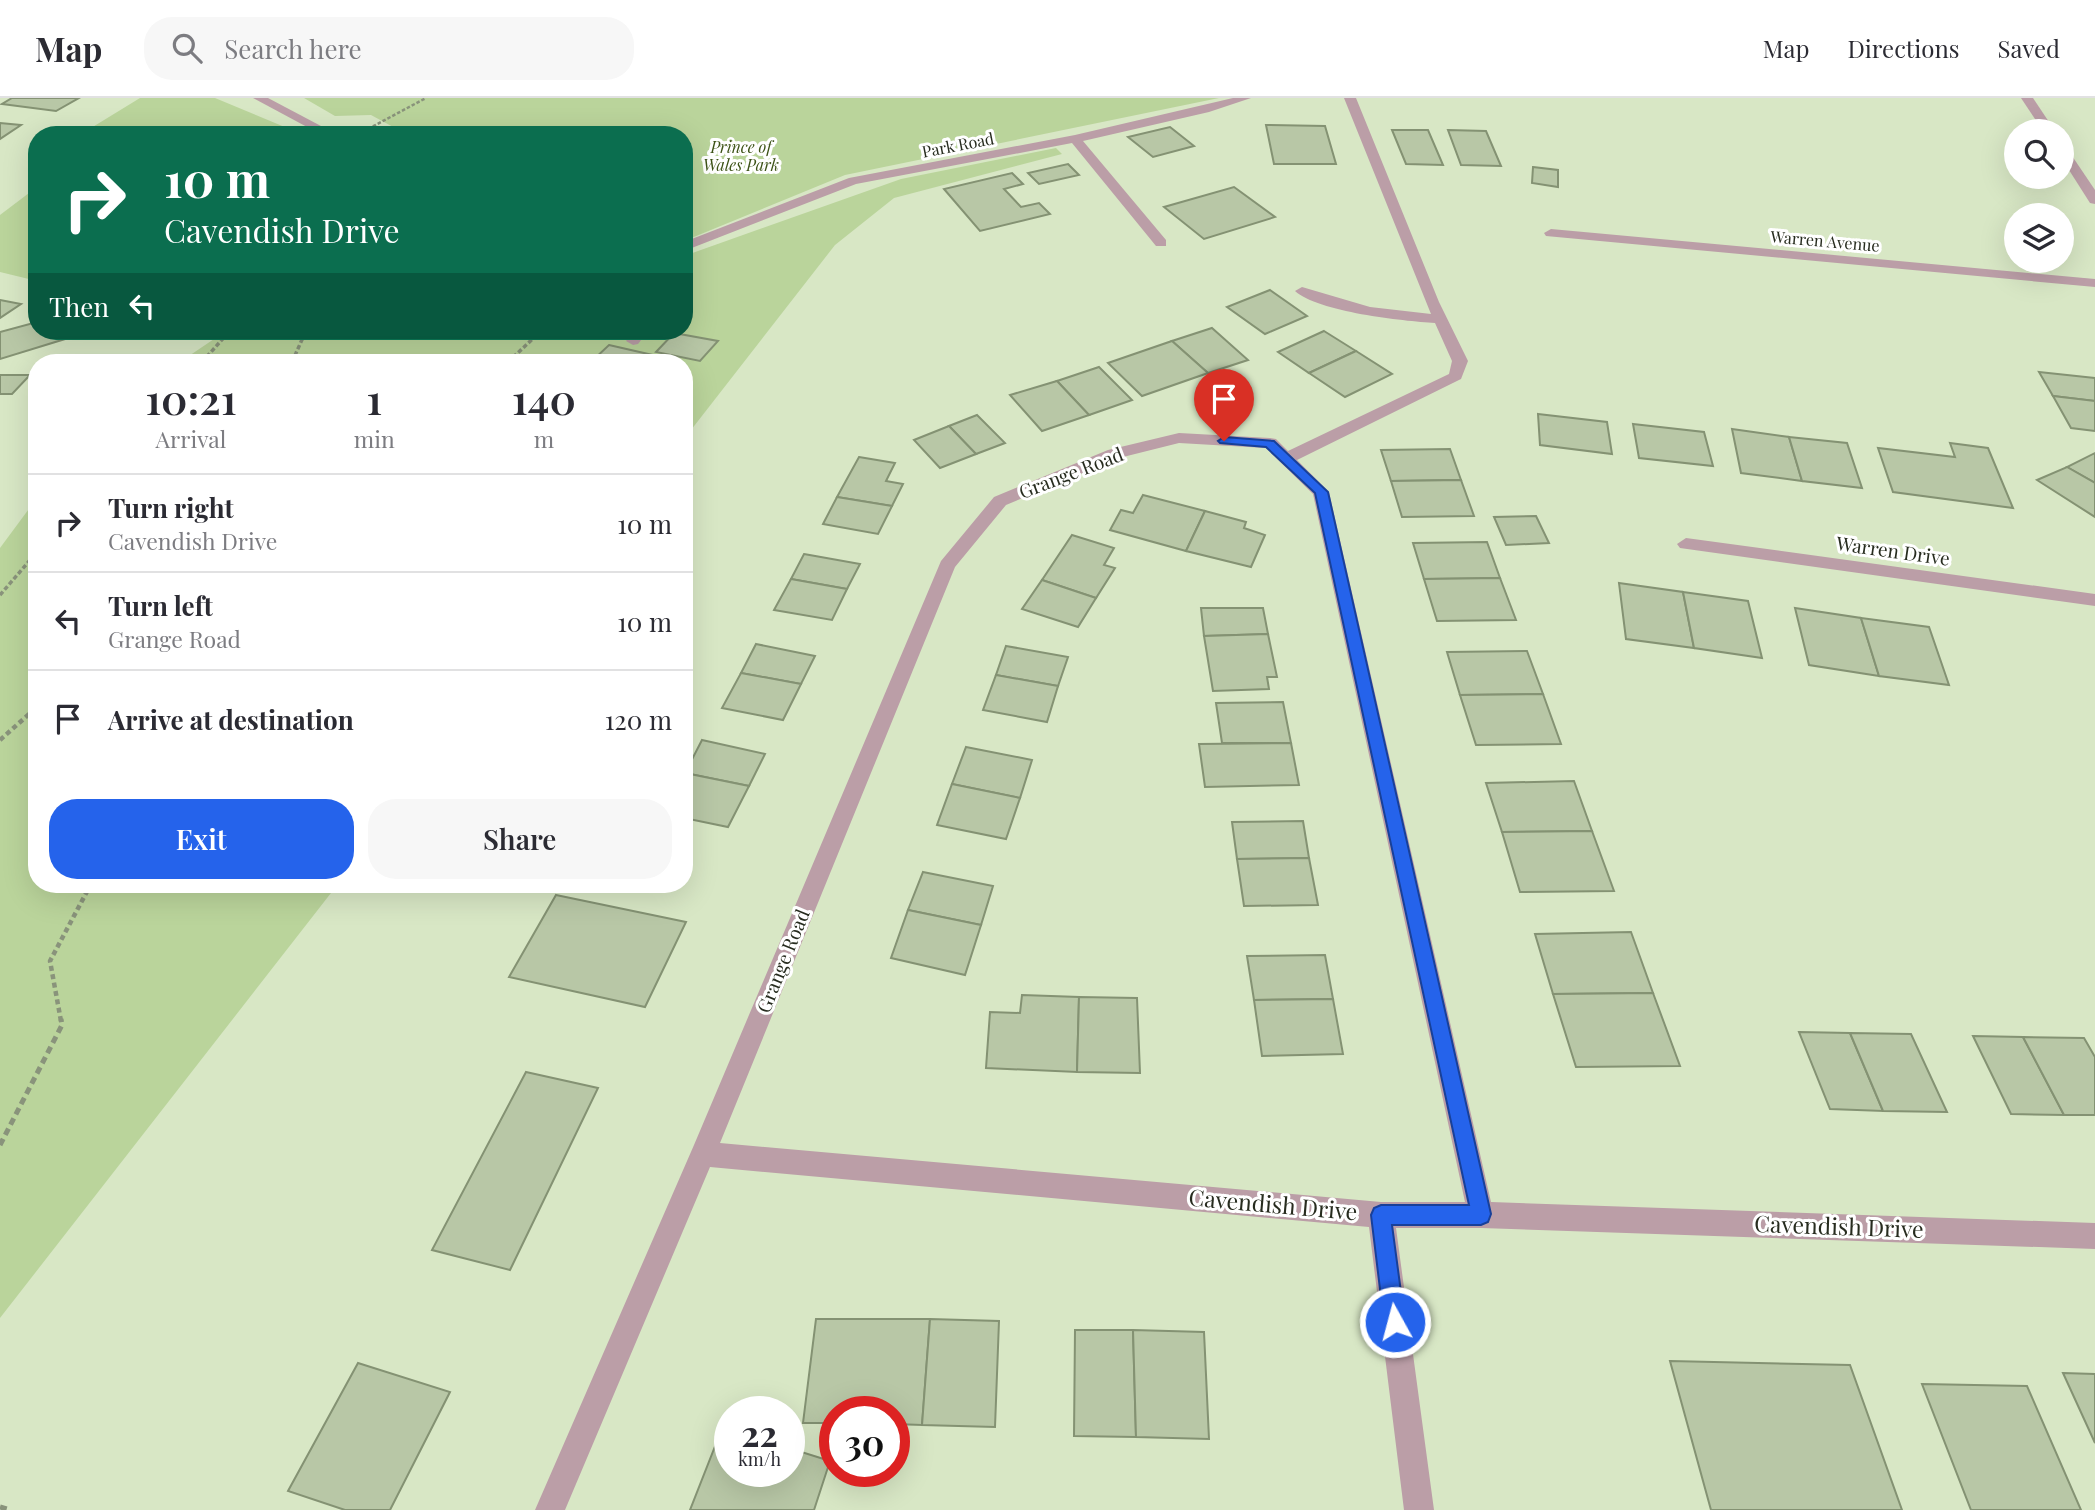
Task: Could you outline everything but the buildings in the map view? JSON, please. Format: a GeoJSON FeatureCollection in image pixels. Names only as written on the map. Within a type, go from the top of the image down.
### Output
{"type":"FeatureCollection","features":[{"type":"Feature","properties":{"kind":"street"},"geometry":{"type":"LineString","coordinates":[[259,98],[314,126]]}},
{"type":"Feature","properties":{"kind":"street","name":"Park Road"},"geometry":{"type":"LineString","coordinates":[[693,243],[853,181],[1075,139],[1205,110],[1245,98]]}},
{"type":"Feature","properties":{"kind":"street"},"geometry":{"type":"LineString","coordinates":[[1286,459],[1456,376],[1461,361],[1440,319],[1350,98]]}},
{"type":"Feature","properties":{"kind":"street"},"geometry":{"type":"LineString","coordinates":[[2027,98],[2041,119]]}},
{"type":"Feature","properties":{"kind":"street"},"geometry":{"type":"LineString","coordinates":[[1075,139],[1161,243]]}},
{"type":"Feature","properties":{"kind":"street"},"geometry":{"type":"LineString","coordinates":[[2074,168],[2095,200]]}},
{"type":"Feature","properties":{"kind":"street","name":"Warren Avenue"},"geometry":{"type":"LineString","coordinates":[[1551,233],[2095,283]]}},
{"type":"Feature","properties":{"kind":"street"},"geometry":{"type":"LineString","coordinates":[[1301,291],[1356,310],[1387,316],[1440,319]]}},
{"type":"Feature","properties":{"kind":"street","name":"Grange Road"},"geometry":{"type":"LineString","coordinates":[[550,1510],[704,1154],[947,565],[1000,501],[1114,454],[1179,438],[1270,443],[1321,492],[1481,1214]]}},
{"type":"Feature","properties":{"kind":"street","name":"Warren Drive"},"geometry":{"type":"LineString","coordinates":[[1686,544],[2095,600]]}},
{"type":"Feature","properties":{"kind":"street","name":"Cavendish Drive"},"geometry":{"type":"LineString","coordinates":[[704,1154],[1381,1215],[1481,1214],[2095,1236]]}},
{"type":"Feature","properties":{"kind":"street"},"geometry":{"type":"LineString","coordinates":[[1381,1215],[1419,1510]]}},
{"type":"Feature","properties":{"kind":"path"},"geometry":{"type":"LineString","coordinates":[[374,126],[426,98]]}},
{"type":"Feature","properties":{"kind":"path"},"geometry":{"type":"LineString","coordinates":[[209,354],[222,340]]}},
{"type":"Feature","properties":{"kind":"path"},"geometry":{"type":"LineString","coordinates":[[517,354],[531,340]]}},
{"type":"Feature","properties":{"kind":"path"},"geometry":{"type":"LineString","coordinates":[[0,594],[28,562]]}},
{"type":"Feature","properties":{"kind":"path"},"geometry":{"type":"LineString","coordinates":[[0,740],[28,715]]}},
{"type":"Feature","properties":{"kind":"path"},"geometry":{"type":"LineString","coordinates":[[0,1145],[62,1025],[50,961],[86,893]]}},
{"type":"Feature","properties":{"kind":"path"},"geometry":{"type":"LineString","coordinates":[[0,1507],[10,1510]]}},
{"type":"Feature","properties":{"kind":"green space"},"geometry":{"type":"Polygon","coordinates":[[[140,98],[215,98],[282,126],[94,126],[140,98]]]}},
{"type":"Feature","properties":{"kind":"green space","name":"Prince of Wales Park"},"geometry":{"type":"Polygon","coordinates":[[[304,98],[1219,98],[845,175],[693,237],[693,126],[391,126],[371,115],[335,116],[304,98]]]}},
{"type":"Feature","properties":{"kind":"green space"},"geometry":{"type":"Polygon","coordinates":[[[1056,148],[1062,154],[894,198],[835,245],[693,427],[693,354],[192,354],[213,340],[693,340],[693,253],[901,179],[1056,148]]]}},
{"type":"Feature","properties":{"kind":"green space"},"geometry":{"type":"Polygon","coordinates":[[[28,194],[28,279],[0,272],[0,215],[28,194]]]}},
{"type":"Feature","properties":{"kind":"green space"},"geometry":{"type":"Polygon","coordinates":[[[28,510],[28,893],[331,893],[0,1318],[0,548],[28,510]]]}},
{"type":"Feature","properties":{"kind":"route"},"geometry":{"type":"LineString","coordinates":[[1224,441],[1270,443],[1321,492],[1481,1214],[1381,1215],[1395,1322]]}}]}
